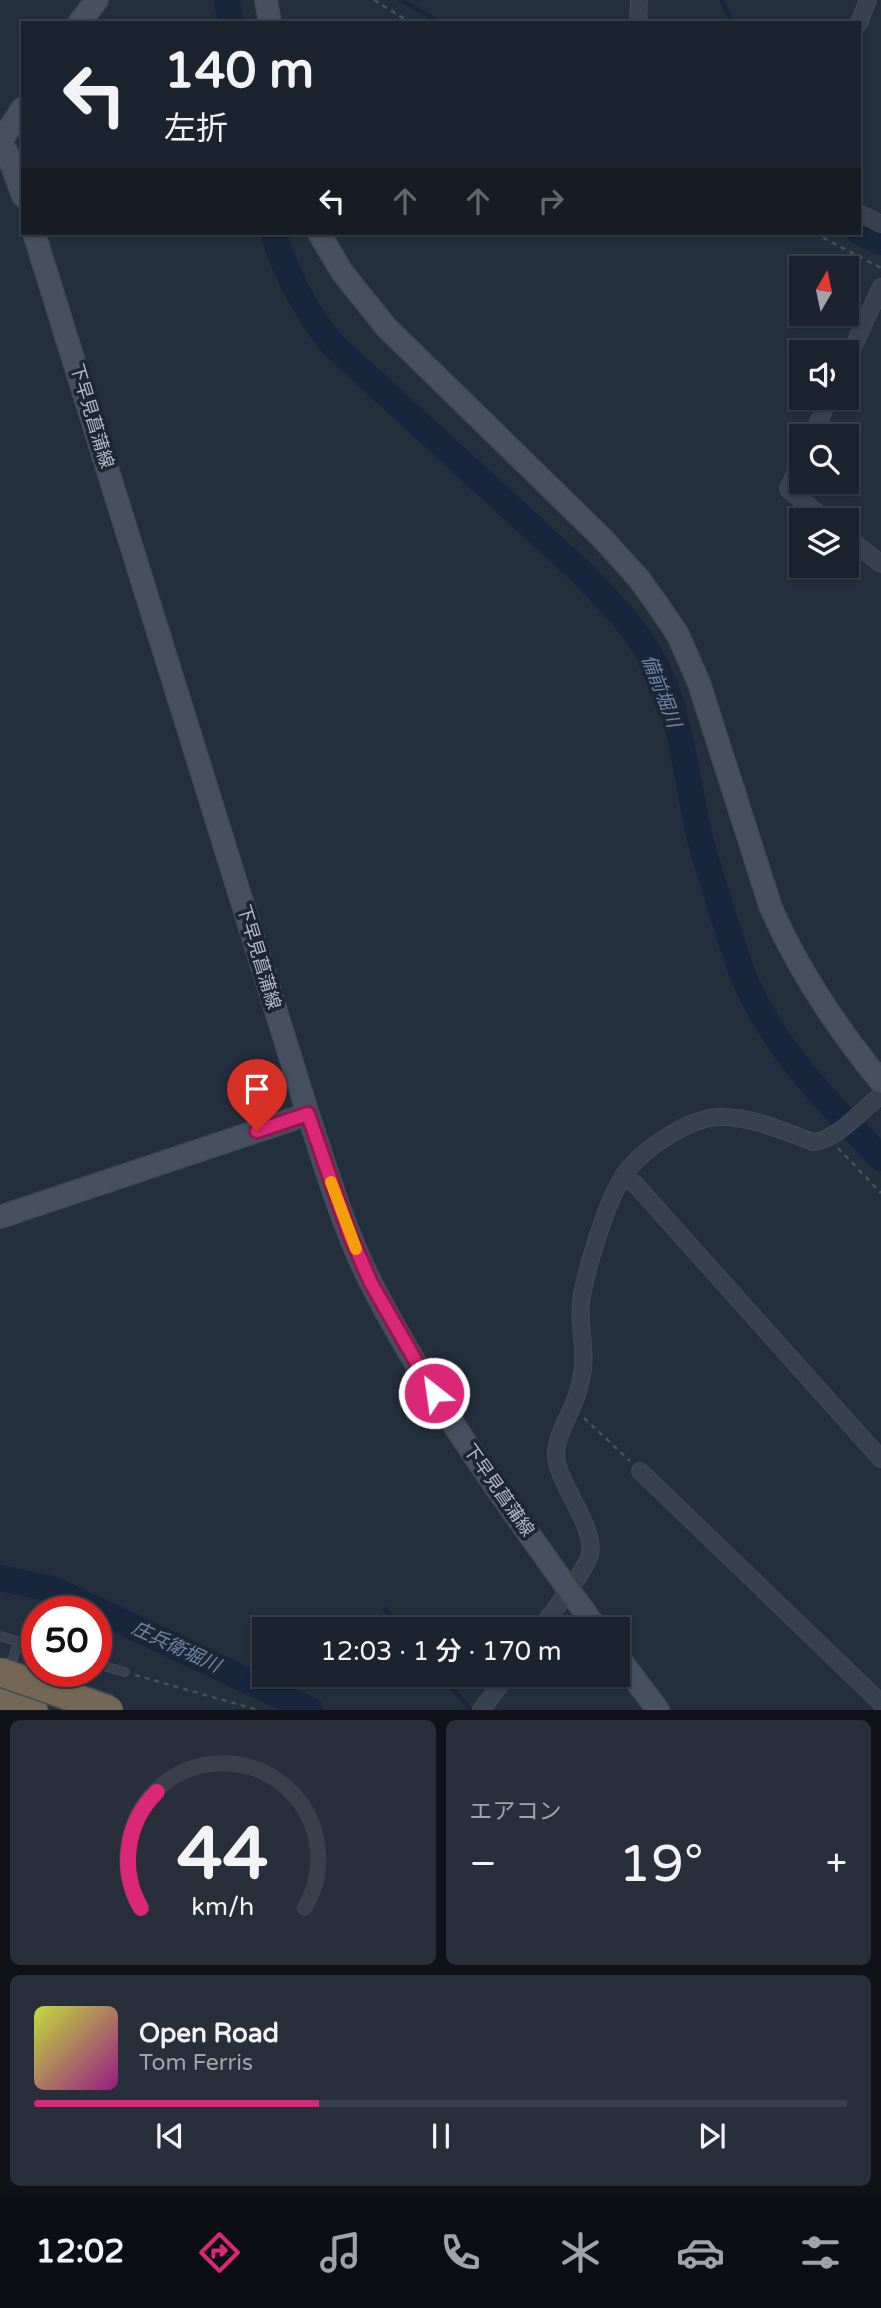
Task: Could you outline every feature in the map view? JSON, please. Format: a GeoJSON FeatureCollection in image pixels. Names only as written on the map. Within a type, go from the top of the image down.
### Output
{"type":"FeatureCollection","features":[{"type":"Feature","properties":{"kind":"highway"},"geometry":{"type":"LineString","coordinates":[[0,1672],[108,1710]]}},
{"type":"Feature","properties":{"kind":"highway"},"geometry":{"type":"LineString","coordinates":[[0,1698],[33,1710]]}},
{"type":"Feature","properties":{"kind":"main road"},"geometry":{"type":"LineString","coordinates":[[81,21],[97,0]]}},
{"type":"Feature","properties":{"kind":"main road"},"geometry":{"type":"LineString","coordinates":[[266,0],[270,21]]}},
{"type":"Feature","properties":{"kind":"main road"},"geometry":{"type":"LineString","coordinates":[[21,111],[0,142],[8,155],[21,191]]}},
{"type":"Feature","properties":{"kind":"main road","name":"下早見菖蒲線"},"geometry":{"type":"LineString","coordinates":[[35,235],[308,1114],[349,1233],[371,1283],[446,1415],[588,1617]]}},
{"type":"Feature","properties":{"kind":"main road"},"geometry":{"type":"LineString","coordinates":[[320,235],[342,272],[386,327],[602,538],[640,580],[678,635],[699,682],[771,908],[785,939],[819,998],[879,1092]]}},
{"type":"Feature","properties":{"kind":"main road"},"geometry":{"type":"LineString","coordinates":[[0,1217],[308,1114]]}},
{"type":"Feature","properties":{"kind":"main road"},"geometry":{"type":"LineString","coordinates":[[630,1673],[658,1710]]}},
{"type":"Feature","properties":{"kind":"street"},"geometry":{"type":"LineString","coordinates":[[638,21],[639,0]]}},
{"type":"Feature","properties":{"kind":"street"},"geometry":{"type":"LineString","coordinates":[[860,21],[868,0]]}},
{"type":"Feature","properties":{"kind":"street"},"geometry":{"type":"LineString","coordinates":[[861,214],[881,224]]}},
{"type":"Feature","properties":{"kind":"street"},"geometry":{"type":"LineString","coordinates":[[856,340],[881,287]]}},
{"type":"Feature","properties":{"kind":"street"},"geometry":{"type":"LineString","coordinates":[[794,494],[811,508]]}},
{"type":"Feature","properties":{"kind":"street"},"geometry":{"type":"LineString","coordinates":[[859,547],[881,564]]}},
{"type":"Feature","properties":{"kind":"street"},"geometry":{"type":"LineString","coordinates":[[548,1617],[589,1558],[591,1551],[556,1456],[559,1438],[572,1409],[583,1368],[579,1322],[582,1296],[612,1196],[622,1177],[667,1138],[702,1119],[743,1119],[813,1142],[830,1138],[879,1092]]}},
{"type":"Feature","properties":{"kind":"street"},"geometry":{"type":"LineString","coordinates":[[622,1177],[635,1184],[881,1459]]}},
{"type":"Feature","properties":{"kind":"street"},"geometry":{"type":"LineString","coordinates":[[640,1471],[881,1703]]}},
{"type":"Feature","properties":{"kind":"street"},"geometry":{"type":"LineString","coordinates":[[481,1710],[499,1687]]}},
{"type":"Feature","properties":{"kind":"lane"},"geometry":{"type":"LineString","coordinates":[[0,1636],[21,1643]]}},
{"type":"Feature","properties":{"kind":"lane"},"geometry":{"type":"LineString","coordinates":[[0,1698],[18,1642]]}},
{"type":"Feature","properties":{"kind":"lane"},"geometry":{"type":"LineString","coordinates":[[112,1668],[125,1672]]}},
{"type":"Feature","properties":{"kind":"path"},"geometry":{"type":"LineString","coordinates":[[374,0],[408,21]]}},
{"type":"Feature","properties":{"kind":"path"},"geometry":{"type":"LineString","coordinates":[[818,235],[881,268]]}},
{"type":"Feature","properties":{"kind":"path"},"geometry":{"type":"LineString","coordinates":[[830,1138],[881,1193]]}},
{"type":"Feature","properties":{"kind":"path"},"geometry":{"type":"LineString","coordinates":[[572,1409],[581,1414],[640,1471]]}},
{"type":"Feature","properties":{"kind":"path"},"geometry":{"type":"LineString","coordinates":[[125,1672],[258,1710]]}},
{"type":"Feature","properties":{"kind":"waterway","name":"備前堀川"},"geometry":{"type":"LineString","coordinates":[[227,0],[231,21]]}},
{"type":"Feature","properties":{"kind":"waterway"},"geometry":{"type":"LineString","coordinates":[[401,0],[438,21]]}},
{"type":"Feature","properties":{"kind":"waterway"},"geometry":{"type":"LineString","coordinates":[[722,0],[731,21]]}},
{"type":"Feature","properties":{"kind":"waterway"},"geometry":{"type":"LineString","coordinates":[[861,233],[881,242]]}},
{"type":"Feature","properties":{"kind":"waterway","name":"備前堀川"},"geometry":{"type":"LineString","coordinates":[[274,235],[297,291],[332,344],[580,571],[644,645],[669,697],[701,844],[746,982],[758,1007],[788,1054],[881,1158]]}},
{"type":"Feature","properties":{"kind":"waterway","name":"庄兵衛堀川"},"geometry":{"type":"LineString","coordinates":[[0,1578],[55,1590],[310,1710]]}},
{"type":"Feature","properties":{"kind":"waterway"},"geometry":{"type":"LineString","coordinates":[[385,1609],[392,1617]]}},
{"type":"Feature","properties":{"kind":"waterway"},"geometry":{"type":"LineString","coordinates":[[451,1687],[471,1710]]}},
{"type":"Feature","properties":{"kind":"slow traffic"},"geometry":{"type":"LineString","coordinates":[[331,1182],[356,1249]]}},
{"type":"Feature","properties":{"kind":"route"},"geometry":{"type":"LineString","coordinates":[[257,1131],[308,1114],[349,1233],[371,1283],[434,1393]]}}]}
